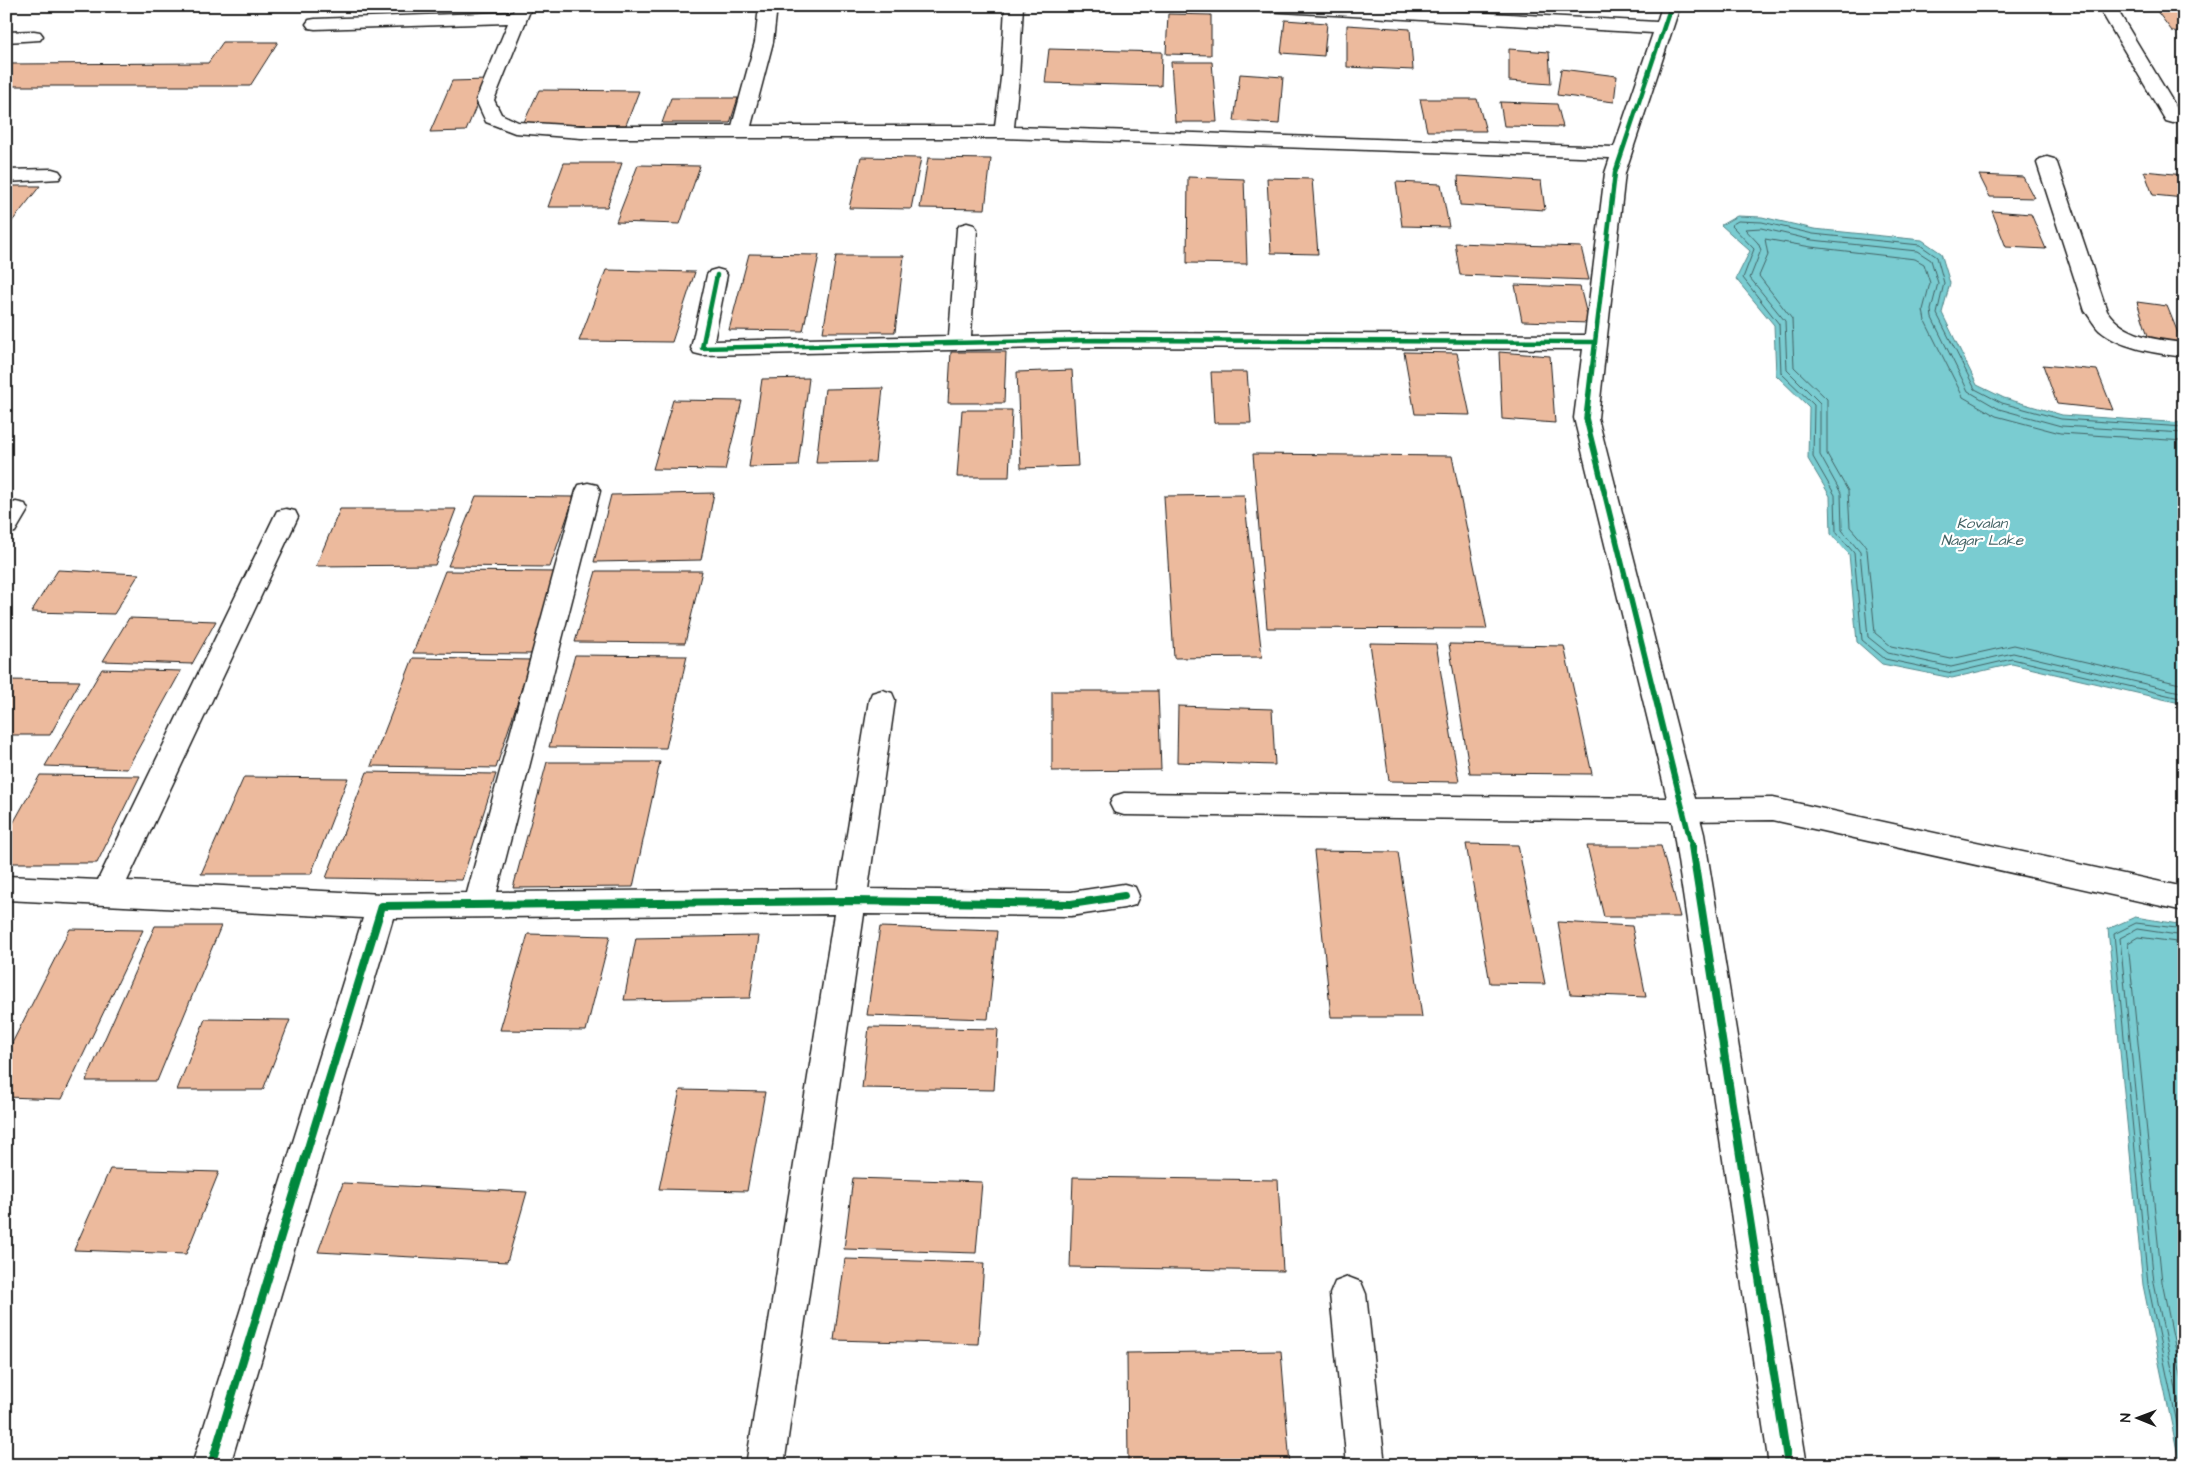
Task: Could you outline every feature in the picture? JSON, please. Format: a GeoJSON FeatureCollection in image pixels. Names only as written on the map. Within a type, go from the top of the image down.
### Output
{"type":"FeatureCollection","features":[{"type":"Feature","properties":{"kind":"street"},"geometry":{"type":"LineString","coordinates":[[740,132],[764,42],[768,6]]}},
{"type":"Feature","properties":{"kind":"street"},"geometry":{"type":"LineString","coordinates":[[1004,132],[1010,78],[1014,6]]}},
{"type":"Feature","properties":{"kind":"street"},"geometry":{"type":"LineString","coordinates":[[1262,6],[1667,17],[1615,173],[1586,418],[1692,844],[1788,1465]]}},
{"type":"Feature","properties":{"kind":"street"},"geometry":{"type":"LineString","coordinates":[[2106,6],[2173,117]]}},
{"type":"Feature","properties":{"kind":"street"},"geometry":{"type":"LineString","coordinates":[[315,24],[521,12],[485,100],[493,118],[515,127],[580,132],[1004,132],[1622,153]]}},
{"type":"Feature","properties":{"kind":"street"},"geometry":{"type":"LineString","coordinates":[[6,37],[34,36]]}},
{"type":"Feature","properties":{"kind":"street"},"geometry":{"type":"LineString","coordinates":[[2047,163],[2096,310],[2107,326],[2127,337],[2158,347],[2184,350]]}},
{"type":"Feature","properties":{"kind":"street"},"geometry":{"type":"LineString","coordinates":[[6,176],[52,175]]}},
{"type":"Feature","properties":{"kind":"street"},"geometry":{"type":"LineString","coordinates":[[960,342],[967,230]]}},
{"type":"Feature","properties":{"kind":"street"},"geometry":{"type":"LineString","coordinates":[[717,276],[702,348],[960,342],[1337,340],[1595,342]]}},
{"type":"Feature","properties":{"kind":"street"},"geometry":{"type":"LineString","coordinates":[[479,904],[588,491]]}},
{"type":"Feature","properties":{"kind":"street"},"geometry":{"type":"LineString","coordinates":[[107,893],[286,517]]}},
{"type":"Feature","properties":{"kind":"street"},"geometry":{"type":"LineString","coordinates":[[765,1465],[882,700]]}},
{"type":"Feature","properties":{"kind":"street"},"geometry":{"type":"LineString","coordinates":[[1124,804],[1684,810],[1773,809],[2184,899]]}},
{"type":"Feature","properties":{"kind":"street"},"geometry":{"type":"LineString","coordinates":[[6,888],[382,906],[851,901],[1071,904],[1124,896]]}},
{"type":"Feature","properties":{"kind":"street"},"geometry":{"type":"LineString","coordinates":[[211,1465],[382,906]]}},
{"type":"Feature","properties":{"kind":"street"},"geometry":{"type":"LineString","coordinates":[[1348,1294],[1366,1465]]}},
{"type":"Feature","properties":{"kind":"water","name":"Kovalan Nagar Lake"},"geometry":{"type":"Polygon","coordinates":[[[1737,216],[1762,217],[1814,229],[1922,240],[1941,253],[1950,283],[1942,313],[1977,385],[2004,398],[2062,415],[2184,423],[2184,704],[2012,664],[1952,678],[1882,664],[1857,642],[1849,554],[1831,534],[1830,496],[1808,459],[1809,407],[1776,375],[1774,325],[1736,279],[1750,251],[1721,225],[1737,216]]]}},
{"type":"Feature","properties":{"kind":"water"},"geometry":{"type":"Polygon","coordinates":[[[2135,917],[2184,925],[2184,1465],[2180,1465],[2143,1285],[2108,929],[2135,917]]]}},
{"type":"Feature","properties":{"kind":"building"},"geometry":{"type":"Polygon","coordinates":[[[1061,6],[1119,6],[1119,7],[1061,8],[1061,6]]]}},
{"type":"Feature","properties":{"kind":"building"},"geometry":{"type":"Polygon","coordinates":[[[2156,10],[2184,11],[2184,32],[2172,31],[2156,10]]]}},
{"type":"Feature","properties":{"kind":"building"},"geometry":{"type":"Polygon","coordinates":[[[1168,14],[1211,15],[1211,55],[1166,54],[1168,14]]]}},
{"type":"Feature","properties":{"kind":"building"},"geometry":{"type":"Polygon","coordinates":[[[1285,20],[1327,23],[1324,56],[1281,53],[1285,20]]]}},
{"type":"Feature","properties":{"kind":"building"},"geometry":{"type":"Polygon","coordinates":[[[1347,25],[1410,29],[1413,70],[1347,67],[1347,25]]]}},
{"type":"Feature","properties":{"kind":"building"},"geometry":{"type":"Polygon","coordinates":[[[223,42],[278,42],[250,86],[6,86],[6,64],[208,63],[223,42]]]}},
{"type":"Feature","properties":{"kind":"building"},"geometry":{"type":"Polygon","coordinates":[[[1049,49],[1162,52],[1161,86],[1045,83],[1049,49]]]}},
{"type":"Feature","properties":{"kind":"building"},"geometry":{"type":"Polygon","coordinates":[[[1509,49],[1549,52],[1551,84],[1509,81],[1509,49]]]}},
{"type":"Feature","properties":{"kind":"building"},"geometry":{"type":"Polygon","coordinates":[[[1171,62],[1212,62],[1217,122],[1175,122],[1171,62]]]}},
{"type":"Feature","properties":{"kind":"building"},"geometry":{"type":"Polygon","coordinates":[[[1561,69],[1617,76],[1614,102],[1557,95],[1561,69]]]}},
{"type":"Feature","properties":{"kind":"building"},"geometry":{"type":"Polygon","coordinates":[[[1240,74],[1283,77],[1279,124],[1234,121],[1240,74]]]}},
{"type":"Feature","properties":{"kind":"building"},"geometry":{"type":"Polygon","coordinates":[[[487,80],[466,131],[430,132],[452,81],[487,80]]]}},
{"type":"Feature","properties":{"kind":"building"},"geometry":{"type":"Polygon","coordinates":[[[539,90],[639,91],[626,125],[523,124],[539,90]]]}},
{"type":"Feature","properties":{"kind":"building"},"geometry":{"type":"Polygon","coordinates":[[[671,98],[738,98],[730,123],[662,123],[671,98]]]}},
{"type":"Feature","properties":{"kind":"building"},"geometry":{"type":"Polygon","coordinates":[[[1420,99],[1477,99],[1486,131],[1427,131],[1420,99]]]}},
{"type":"Feature","properties":{"kind":"building"},"geometry":{"type":"Polygon","coordinates":[[[1500,102],[1557,104],[1563,127],[1504,126],[1500,102]]]}},
{"type":"Feature","properties":{"kind":"building"},"geometry":{"type":"Polygon","coordinates":[[[861,157],[921,158],[911,209],[849,208],[861,157]]]}},
{"type":"Feature","properties":{"kind":"building"},"geometry":{"type":"Polygon","coordinates":[[[928,158],[991,159],[985,209],[920,208],[928,158]]]}},
{"type":"Feature","properties":{"kind":"building"},"geometry":{"type":"Polygon","coordinates":[[[564,163],[622,163],[607,207],[548,207],[564,163]]]}},
{"type":"Feature","properties":{"kind":"building"},"geometry":{"type":"Polygon","coordinates":[[[638,165],[700,166],[680,224],[616,222],[638,165]]]}},
{"type":"Feature","properties":{"kind":"building"},"geometry":{"type":"Polygon","coordinates":[[[2144,171],[2184,175],[2184,198],[2153,195],[2144,171]]]}},
{"type":"Feature","properties":{"kind":"building"},"geometry":{"type":"Polygon","coordinates":[[[1979,175],[2023,177],[2034,198],[1990,197],[1979,175]]]}},
{"type":"Feature","properties":{"kind":"building"},"geometry":{"type":"Polygon","coordinates":[[[1458,176],[1541,181],[1545,210],[1460,205],[1458,176]]]}},
{"type":"Feature","properties":{"kind":"building"},"geometry":{"type":"Polygon","coordinates":[[[1188,177],[1244,179],[1247,264],[1187,263],[1188,177]]]}},
{"type":"Feature","properties":{"kind":"building"},"geometry":{"type":"Polygon","coordinates":[[[1267,178],[1312,179],[1318,254],[1271,253],[1267,178]]]}},
{"type":"Feature","properties":{"kind":"building"},"geometry":{"type":"Polygon","coordinates":[[[1396,182],[1441,184],[1449,227],[1402,226],[1396,182]]]}},
{"type":"Feature","properties":{"kind":"building"},"geometry":{"type":"Polygon","coordinates":[[[6,186],[40,186],[10,224],[6,224],[6,186]]]}},
{"type":"Feature","properties":{"kind":"building"},"geometry":{"type":"Polygon","coordinates":[[[1992,211],[2031,214],[2046,249],[2006,247],[1992,211]]]}},
{"type":"Feature","properties":{"kind":"building"},"geometry":{"type":"Polygon","coordinates":[[[1455,243],[1581,247],[1589,280],[1460,275],[1455,243]]]}},
{"type":"Feature","properties":{"kind":"building"},"geometry":{"type":"Polygon","coordinates":[[[749,254],[819,255],[803,331],[729,330],[749,254]]]}},
{"type":"Feature","properties":{"kind":"building"},"geometry":{"type":"Polygon","coordinates":[[[836,256],[904,256],[895,332],[823,332],[836,256]]]}},
{"type":"Feature","properties":{"kind":"building"},"geometry":{"type":"Polygon","coordinates":[[[606,270],[695,272],[672,342],[579,341],[606,270]]]}},
{"type":"Feature","properties":{"kind":"building"},"geometry":{"type":"Polygon","coordinates":[[[1515,285],[1580,287],[1589,323],[1522,321],[1515,285]]]}},
{"type":"Feature","properties":{"kind":"building"},"geometry":{"type":"Polygon","coordinates":[[[2137,302],[2167,306],[2183,345],[2150,342],[2137,302]]]}},
{"type":"Feature","properties":{"kind":"building"},"geometry":{"type":"Polygon","coordinates":[[[951,352],[1006,352],[1004,403],[948,403],[951,352]]]}},
{"type":"Feature","properties":{"kind":"building"},"geometry":{"type":"Polygon","coordinates":[[[1404,352],[1457,353],[1470,415],[1415,414],[1404,352]]]}},
{"type":"Feature","properties":{"kind":"building"},"geometry":{"type":"Polygon","coordinates":[[[1499,352],[1550,356],[1555,423],[1502,419],[1499,352]]]}},
{"type":"Feature","properties":{"kind":"building"},"geometry":{"type":"Polygon","coordinates":[[[2043,365],[2097,370],[2113,410],[2057,404],[2043,365]]]}},
{"type":"Feature","properties":{"kind":"building"},"geometry":{"type":"Polygon","coordinates":[[[1072,370],[1078,466],[1021,468],[1017,372],[1072,370]]]}},
{"type":"Feature","properties":{"kind":"building"},"geometry":{"type":"Polygon","coordinates":[[[1211,372],[1247,372],[1251,423],[1214,423],[1211,372]]]}},
{"type":"Feature","properties":{"kind":"building"},"geometry":{"type":"Polygon","coordinates":[[[809,378],[798,466],[749,467],[762,379],[809,378]]]}},
{"type":"Feature","properties":{"kind":"building"},"geometry":{"type":"Polygon","coordinates":[[[883,388],[875,462],[816,463],[825,389],[883,388]]]}},
{"type":"Feature","properties":{"kind":"building"},"geometry":{"type":"Polygon","coordinates":[[[673,400],[742,401],[725,470],[653,469],[673,400]]]}},
{"type":"Feature","properties":{"kind":"building"},"geometry":{"type":"Polygon","coordinates":[[[962,410],[1012,410],[1009,477],[957,477],[962,410]]]}},
{"type":"Feature","properties":{"kind":"building"},"geometry":{"type":"Polygon","coordinates":[[[1253,454],[1452,456],[1487,629],[1267,628],[1253,454]]]}},
{"type":"Feature","properties":{"kind":"building"},"geometry":{"type":"Polygon","coordinates":[[[714,493],[701,560],[594,562],[611,495],[714,493]]]}},
{"type":"Feature","properties":{"kind":"building"},"geometry":{"type":"Polygon","coordinates":[[[1244,495],[1262,657],[1174,658],[1164,496],[1244,495]]]}},
{"type":"Feature","properties":{"kind":"building"},"geometry":{"type":"Polygon","coordinates":[[[476,496],[574,497],[550,567],[448,566],[476,496]]]}},
{"type":"Feature","properties":{"kind":"building"},"geometry":{"type":"Polygon","coordinates":[[[340,509],[456,509],[435,565],[316,566],[340,509]]]}},
{"type":"Feature","properties":{"kind":"building"},"geometry":{"type":"Polygon","coordinates":[[[58,570],[139,574],[114,614],[31,612],[58,570]]]}},
{"type":"Feature","properties":{"kind":"building"},"geometry":{"type":"Polygon","coordinates":[[[445,571],[558,572],[531,654],[413,653],[445,571]]]}},
{"type":"Feature","properties":{"kind":"building"},"geometry":{"type":"Polygon","coordinates":[[[596,571],[702,571],[685,643],[575,642],[596,571]]]}},
{"type":"Feature","properties":{"kind":"building"},"geometry":{"type":"Polygon","coordinates":[[[129,618],[216,621],[192,664],[103,661],[129,618]]]}},
{"type":"Feature","properties":{"kind":"building"},"geometry":{"type":"Polygon","coordinates":[[[1370,643],[1436,644],[1459,782],[1389,781],[1370,643]]]}},
{"type":"Feature","properties":{"kind":"building"},"geometry":{"type":"Polygon","coordinates":[[[1449,644],[1564,646],[1592,774],[1470,773],[1449,644]]]}},
{"type":"Feature","properties":{"kind":"building"},"geometry":{"type":"Polygon","coordinates":[[[575,655],[687,656],[666,748],[549,747],[575,655]]]}},
{"type":"Feature","properties":{"kind":"building"},"geometry":{"type":"Polygon","coordinates":[[[413,658],[531,660],[496,768],[371,766],[413,658]]]}},
{"type":"Feature","properties":{"kind":"building"},"geometry":{"type":"Polygon","coordinates":[[[102,669],[181,671],[127,769],[45,766],[102,669]]]}},
{"type":"Feature","properties":{"kind":"building"},"geometry":{"type":"Polygon","coordinates":[[[6,680],[80,681],[50,735],[6,735],[6,680]]]}},
{"type":"Feature","properties":{"kind":"building"},"geometry":{"type":"Polygon","coordinates":[[[1052,691],[1158,691],[1161,770],[1052,771],[1052,691]]]}},
{"type":"Feature","properties":{"kind":"building"},"geometry":{"type":"Polygon","coordinates":[[[1178,706],[1272,709],[1275,765],[1177,762],[1178,706]]]}},
{"type":"Feature","properties":{"kind":"building"},"geometry":{"type":"Polygon","coordinates":[[[547,762],[660,762],[633,887],[513,888],[547,762]]]}},
{"type":"Feature","properties":{"kind":"building"},"geometry":{"type":"Polygon","coordinates":[[[367,772],[496,774],[462,880],[326,878],[367,772]]]}},
{"type":"Feature","properties":{"kind":"building"},"geometry":{"type":"Polygon","coordinates":[[[40,775],[140,776],[97,863],[6,863],[6,836],[40,775]]]}},
{"type":"Feature","properties":{"kind":"building"},"geometry":{"type":"Polygon","coordinates":[[[244,777],[348,778],[311,874],[201,874],[244,777]]]}},
{"type":"Feature","properties":{"kind":"building"},"geometry":{"type":"Polygon","coordinates":[[[1466,844],[1518,845],[1545,984],[1490,983],[1466,844]]]}},
{"type":"Feature","properties":{"kind":"building"},"geometry":{"type":"Polygon","coordinates":[[[1587,846],[1661,846],[1680,917],[1604,917],[1587,846]]]}},
{"type":"Feature","properties":{"kind":"building"},"geometry":{"type":"Polygon","coordinates":[[[1314,851],[1398,852],[1422,1017],[1331,1017],[1314,851]]]}},
{"type":"Feature","properties":{"kind":"building"},"geometry":{"type":"Polygon","coordinates":[[[1558,922],[1632,926],[1646,997],[1570,994],[1558,922]]]}},
{"type":"Feature","properties":{"kind":"building"},"geometry":{"type":"Polygon","coordinates":[[[155,926],[221,926],[157,1081],[86,1081],[155,926]]]}},
{"type":"Feature","properties":{"kind":"building"},"geometry":{"type":"Polygon","coordinates":[[[880,927],[997,931],[988,1019],[867,1015],[880,927]]]}},
{"type":"Feature","properties":{"kind":"building"},"geometry":{"type":"Polygon","coordinates":[[[70,929],[143,930],[62,1099],[6,1097],[6,1055],[70,929]]]}},
{"type":"Feature","properties":{"kind":"building"},"geometry":{"type":"Polygon","coordinates":[[[528,934],[610,936],[586,1031],[500,1030],[528,934]]]}},
{"type":"Feature","properties":{"kind":"building"},"geometry":{"type":"Polygon","coordinates":[[[759,936],[750,998],[624,1000],[636,938],[759,936]]]}},
{"type":"Feature","properties":{"kind":"building"},"geometry":{"type":"Polygon","coordinates":[[[205,1019],[290,1020],[263,1090],[177,1090],[205,1019]]]}},
{"type":"Feature","properties":{"kind":"building"},"geometry":{"type":"Polygon","coordinates":[[[869,1027],[998,1029],[994,1090],[862,1088],[869,1027]]]}},
{"type":"Feature","properties":{"kind":"building"},"geometry":{"type":"Polygon","coordinates":[[[680,1090],[765,1092],[747,1191],[659,1189],[680,1090]]]}},
{"type":"Feature","properties":{"kind":"building"},"geometry":{"type":"Polygon","coordinates":[[[110,1169],[219,1172],[186,1254],[74,1250],[110,1169]]]}},
{"type":"Feature","properties":{"kind":"building"},"geometry":{"type":"Polygon","coordinates":[[[1073,1177],[1278,1180],[1283,1271],[1070,1267],[1073,1177]]]}},
{"type":"Feature","properties":{"kind":"building"},"geometry":{"type":"Polygon","coordinates":[[[853,1178],[982,1182],[976,1253],[844,1249],[853,1178]]]}},
{"type":"Feature","properties":{"kind":"building"},"geometry":{"type":"Polygon","coordinates":[[[343,1183],[527,1192],[507,1262],[318,1252],[343,1183]]]}},
{"type":"Feature","properties":{"kind":"building"},"geometry":{"type":"Polygon","coordinates":[[[845,1259],[984,1263],[978,1344],[834,1340],[845,1259]]]}},
{"type":"Feature","properties":{"kind":"building"},"geometry":{"type":"Polygon","coordinates":[[[1281,1351],[1290,1465],[1128,1465],[1127,1353],[1281,1351]]]}},
{"type":"Feature","properties":{"kind":"cycle path"},"geometry":{"type":"LineString","coordinates":[[1671,6],[1615,173],[1586,418],[1690,834],[1788,1465]]}},
{"type":"Feature","properties":{"kind":"cycle path"},"geometry":{"type":"LineString","coordinates":[[717,275],[702,348],[1095,340],[1595,342]]}},
{"type":"Feature","properties":{"kind":"cycle path"},"geometry":{"type":"LineString","coordinates":[[211,1465],[382,906],[851,901],[1071,904],[1124,896]]}}]}
